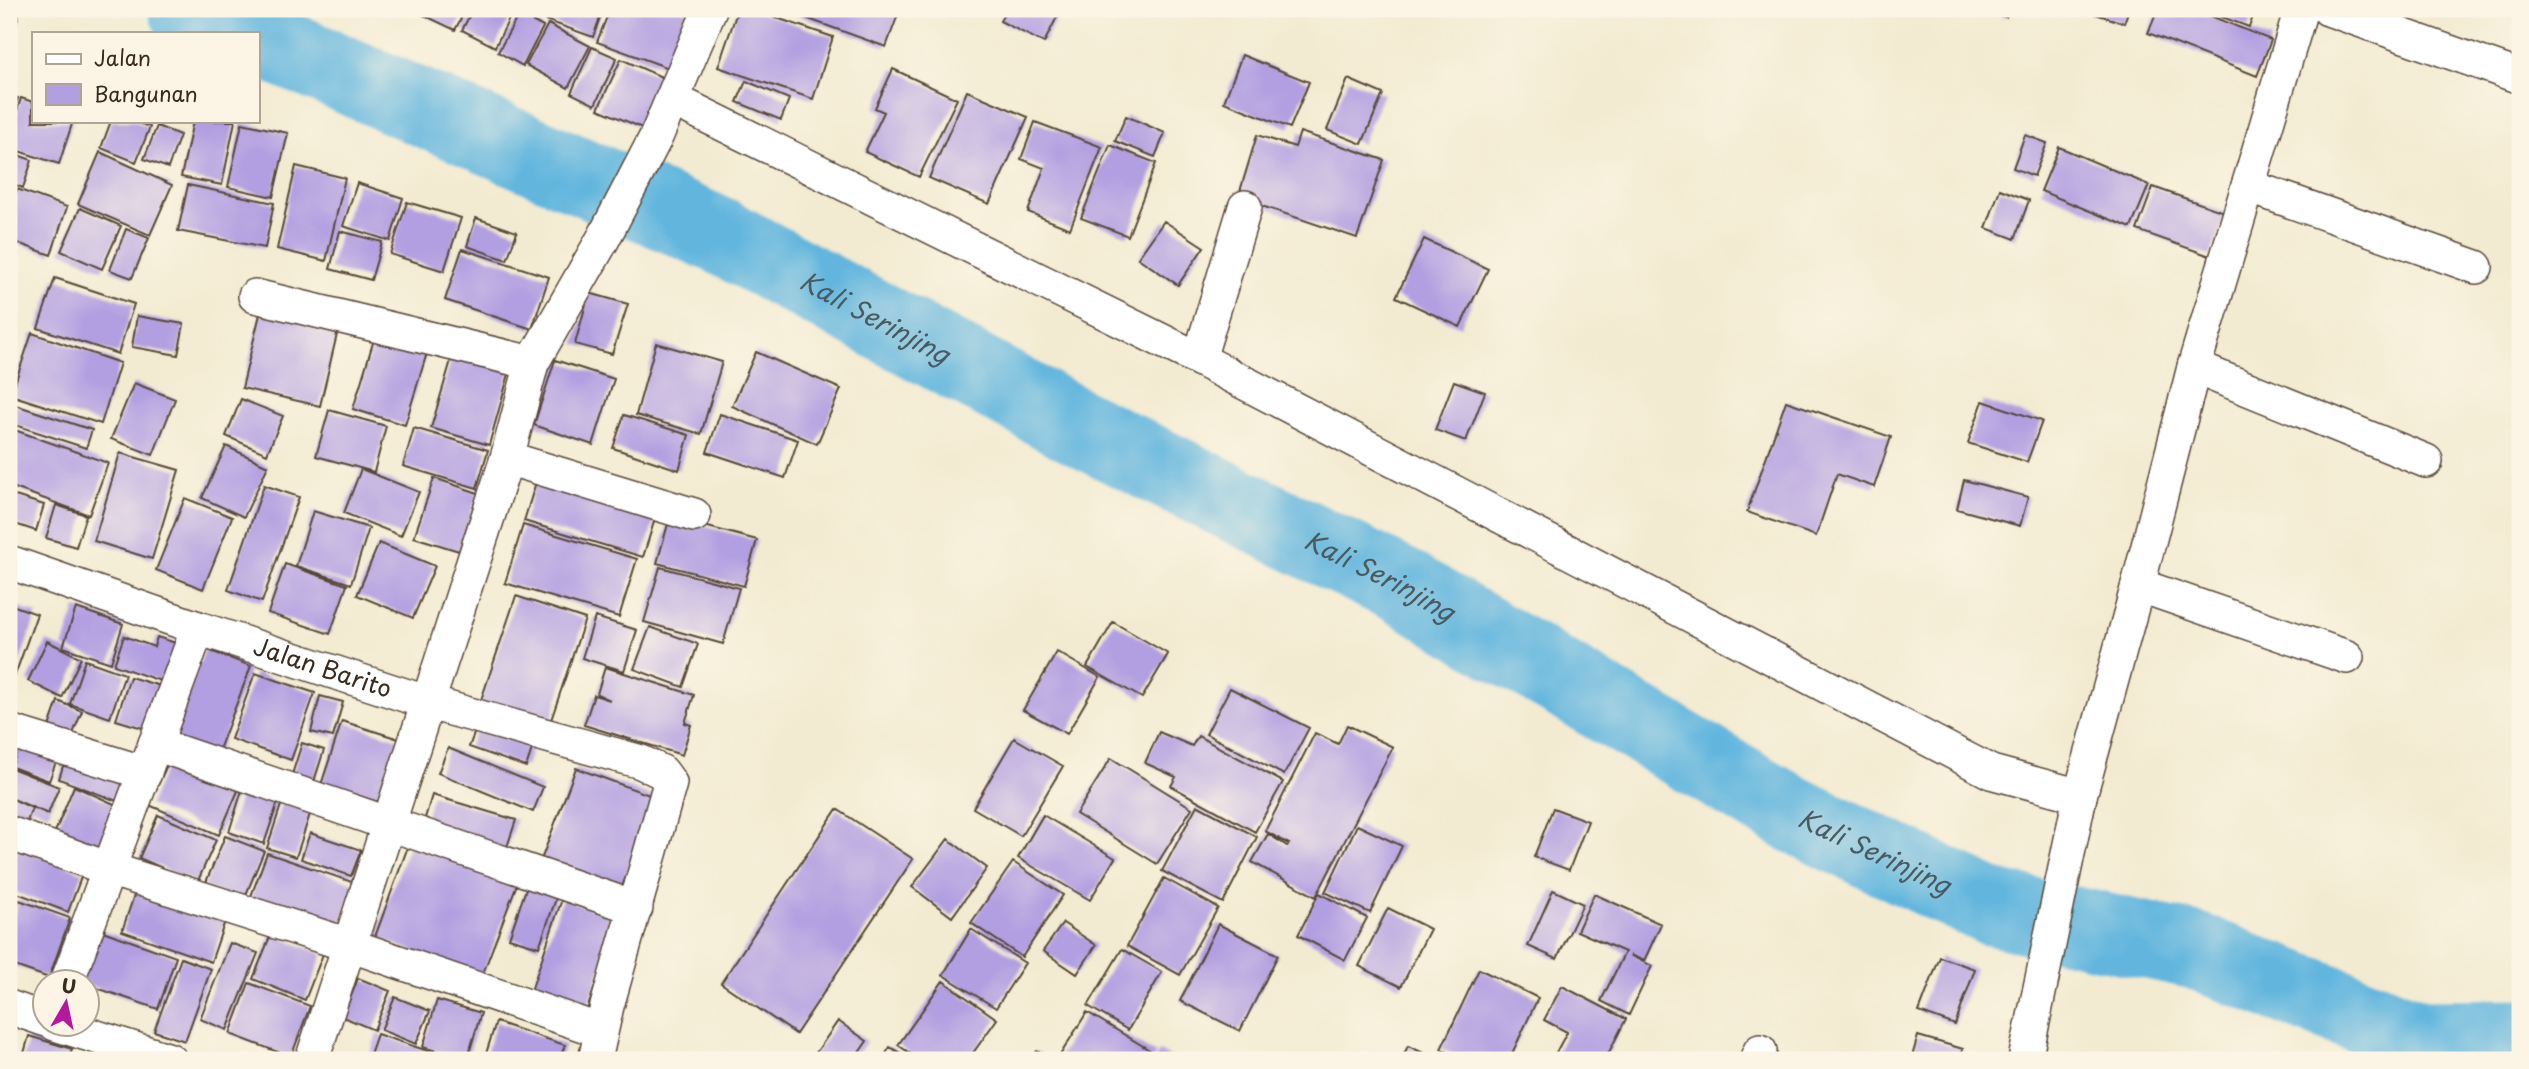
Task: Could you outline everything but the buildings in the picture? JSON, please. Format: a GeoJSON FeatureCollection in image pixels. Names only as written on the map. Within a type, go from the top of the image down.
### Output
{"type":"FeatureCollection","features":[{"type":"Feature","properties":{"kind":"street"},"geometry":{"type":"LineString","coordinates":[[312,1060],[507,458],[532,363],[603,239],[656,137],[710,9]]}},
{"type":"Feature","properties":{"kind":"street"},"geometry":{"type":"LineString","coordinates":[[2025,1060],[2080,796],[2194,367],[2301,9]]}},
{"type":"Feature","properties":{"kind":"street"},"geometry":{"type":"LineString","coordinates":[[2328,9],[2520,77]]}},
{"type":"Feature","properties":{"kind":"street"},"geometry":{"type":"LineString","coordinates":[[672,99],[1199,359],[1991,772],[2080,796]]}},
{"type":"Feature","properties":{"kind":"street"},"geometry":{"type":"LineString","coordinates":[[2248,186],[2476,267]]}},
{"type":"Feature","properties":{"kind":"street"},"geometry":{"type":"LineString","coordinates":[[1199,359],[1245,207]]}},
{"type":"Feature","properties":{"kind":"street"},"geometry":{"type":"LineString","coordinates":[[255,296],[532,363]]}},
{"type":"Feature","properties":{"kind":"street"},"geometry":{"type":"LineString","coordinates":[[2194,367],[2426,461]]}},
{"type":"Feature","properties":{"kind":"street"},"geometry":{"type":"LineString","coordinates":[[507,458],[695,514]]}},
{"type":"Feature","properties":{"kind":"street","name":"Jalan Barito"},"geometry":{"type":"LineString","coordinates":[[9,562],[198,628],[426,702],[641,762],[662,772],[670,783],[636,908]]}},
{"type":"Feature","properties":{"kind":"street"},"geometry":{"type":"LineString","coordinates":[[2138,585],[2347,657]]}},
{"type":"Feature","properties":{"kind":"street"},"geometry":{"type":"LineString","coordinates":[[72,968],[198,628]]}},
{"type":"Feature","properties":{"kind":"street"},"geometry":{"type":"LineString","coordinates":[[9,731],[150,759],[388,824],[636,908],[598,1046],[349,945],[109,869],[9,832]]}},
{"type":"Feature","properties":{"kind":"street"},"geometry":{"type":"LineString","coordinates":[[9,1007],[32,1015]]}},
{"type":"Feature","properties":{"kind":"street"},"geometry":{"type":"LineString","coordinates":[[100,1038],[170,1060]]}},
{"type":"Feature","properties":{"kind":"waterway","name":"Kali Serinjing"},"geometry":{"type":"LineString","coordinates":[[187,9],[244,32]]}},
{"type":"Feature","properties":{"kind":"waterway","name":"Kali Serinjing"},"geometry":{"type":"LineString","coordinates":[[259,38],[721,236],[1076,426],[1402,586],[1793,814],[1990,907],[2196,951],[2420,1038],[2520,1037]]}}]}
